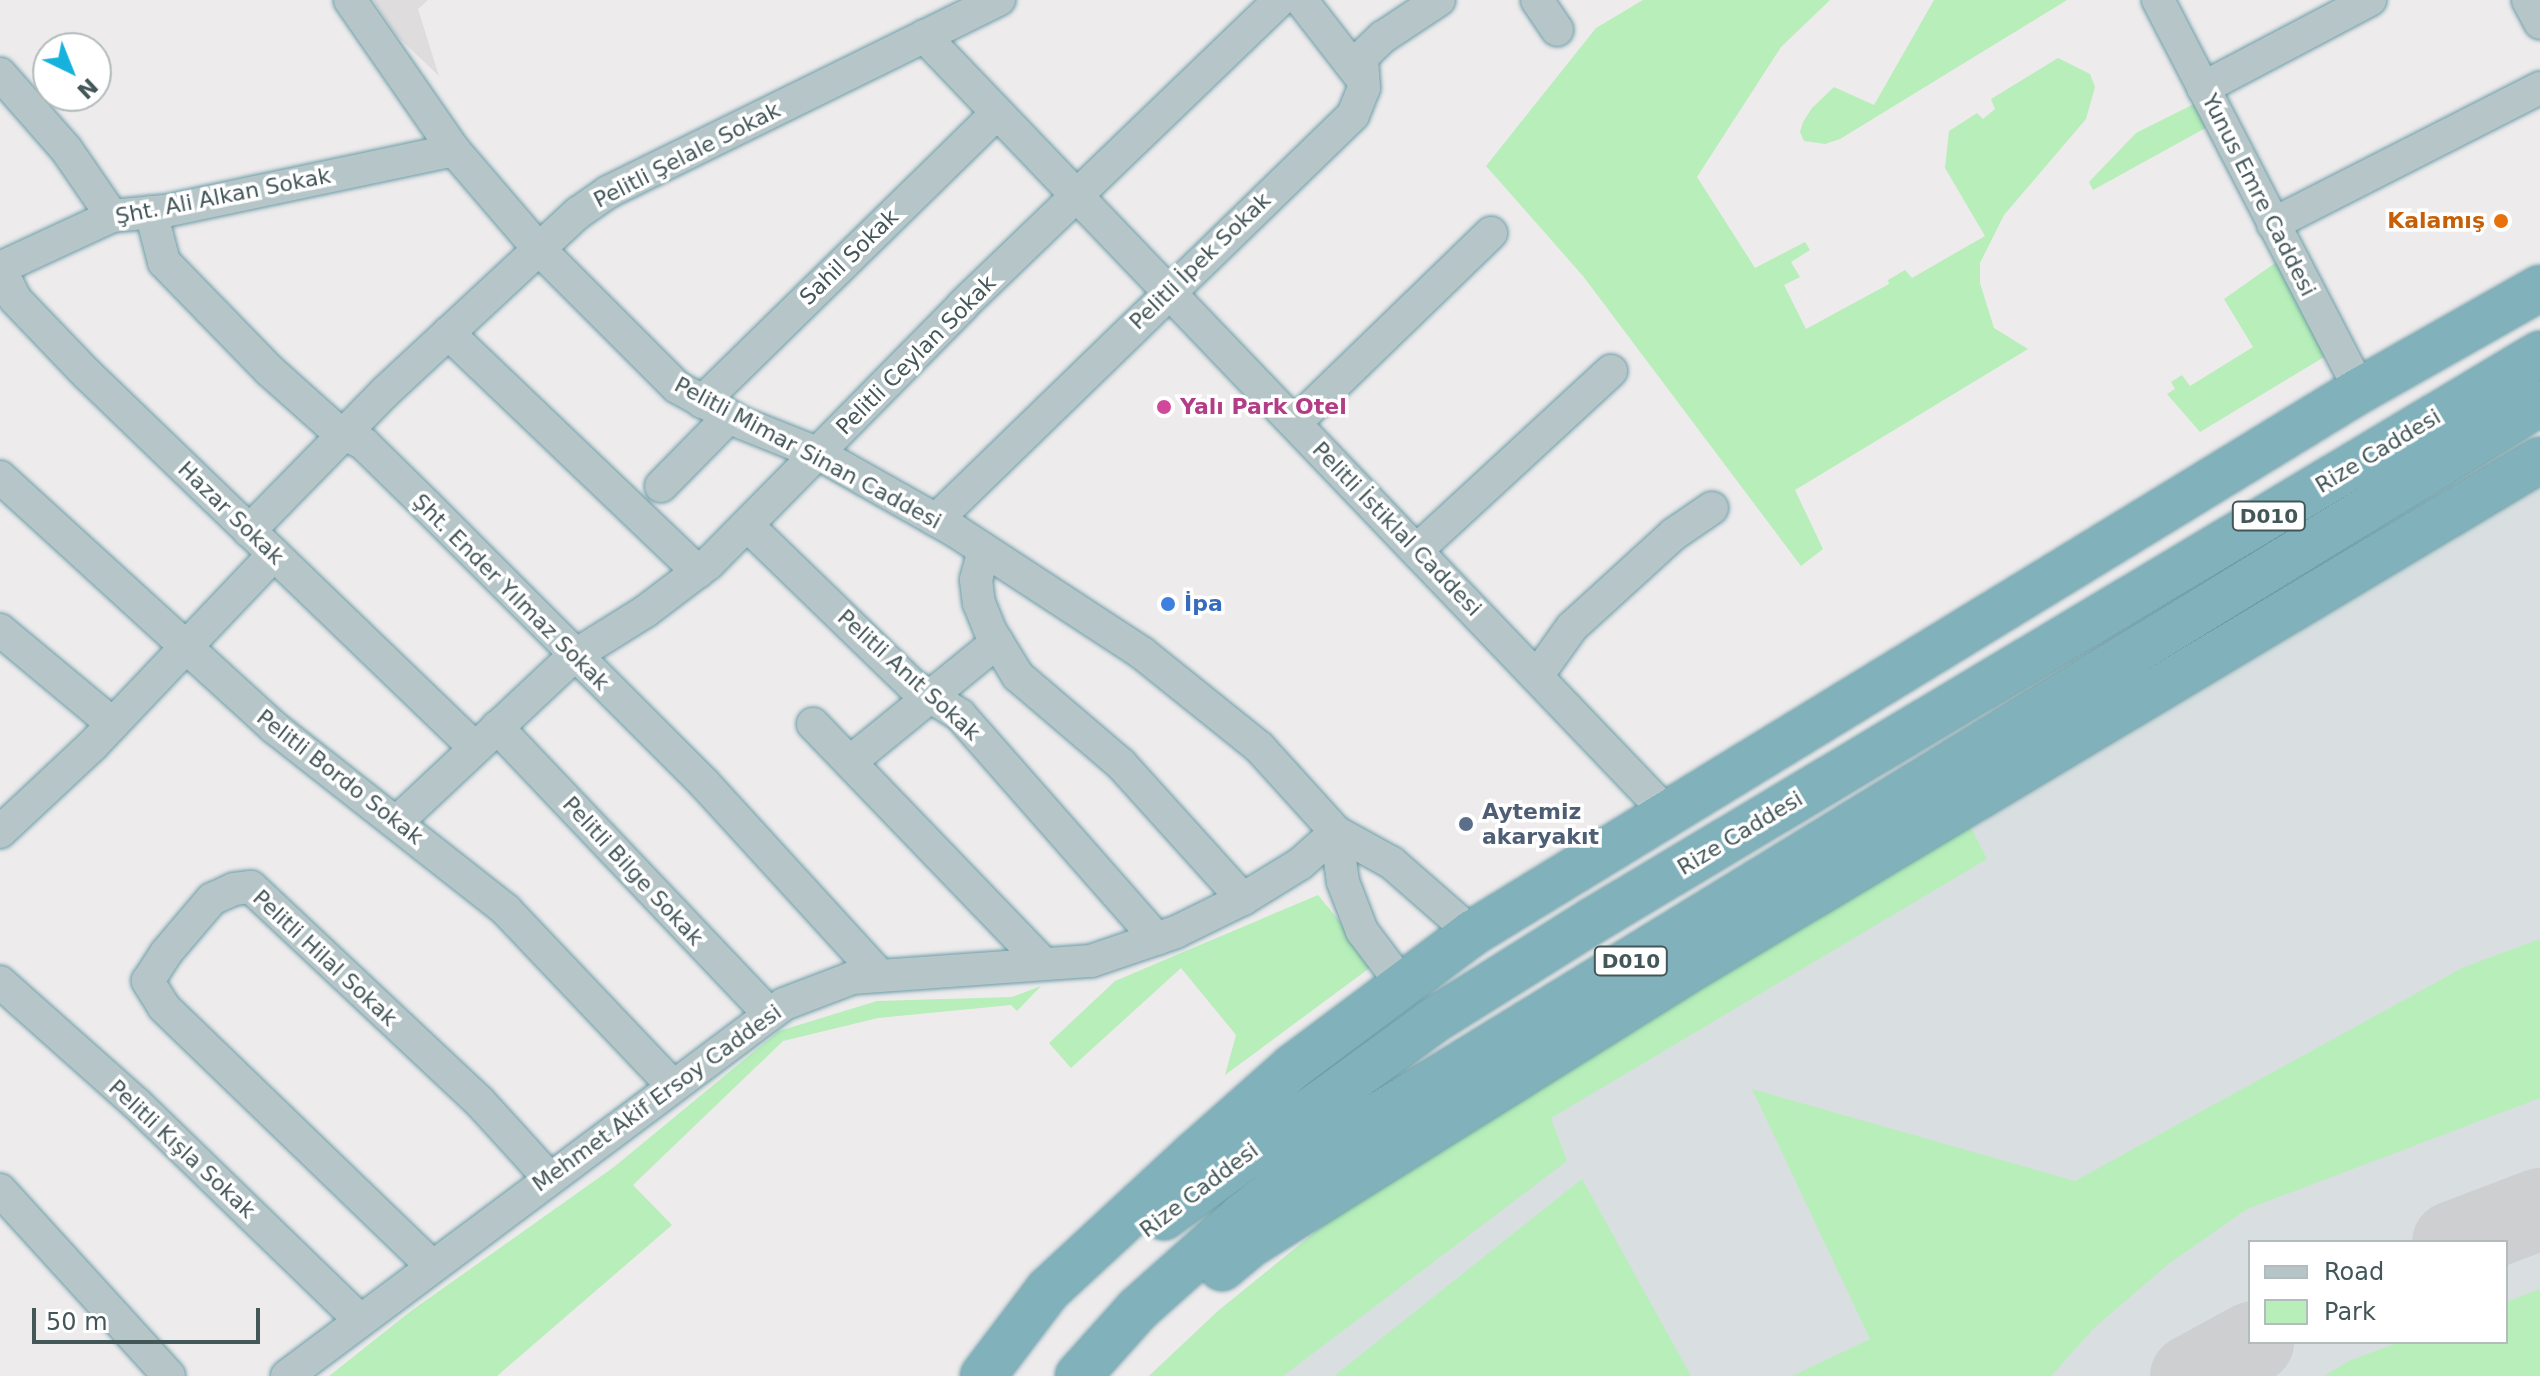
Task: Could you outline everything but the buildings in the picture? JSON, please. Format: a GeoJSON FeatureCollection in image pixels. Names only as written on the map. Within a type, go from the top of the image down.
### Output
{"type":"FeatureCollection","features":[{"type":"Feature","properties":{"kind":"highway"},"geometry":{"type":"LineString","coordinates":[[984,1376],[1048,1290],[1293,1067],[1401,983],[1472,933],[2360,390],[2540,288]]}},
{"type":"Feature","properties":{"kind":"highway","name":"Rize Caddesi"},"geometry":{"type":"LineString","coordinates":[[984,1376],[1111,1256],[1271,1135],[1431,1022],[2540,354]]}},
{"type":"Feature","properties":{"kind":"highway","name":"Rize Caddesi"},"geometry":{"type":"LineString","coordinates":[[1078,1376],[1138,1309],[1243,1215],[1349,1133],[2540,403]]}},
{"type":"Feature","properties":{"kind":"highway"},"geometry":{"type":"LineString","coordinates":[[1085,1376],[1251,1244],[1540,1062],[2540,460]]}},
{"type":"Feature","properties":{"kind":"street","name":"Pelitli Mimar Sinan Caddesi"},"geometry":{"type":"LineString","coordinates":[[350,0],[454,150],[537,247],[658,371],[702,402],[819,454],[936,520],[1142,653],[1259,747],[1336,832],[1392,863],[1472,933]]}},
{"type":"Feature","properties":{"kind":"street","name":"Pelitli Şelale Sokak"},"geometry":{"type":"LineString","coordinates":[[249,531],[537,247],[608,192],[999,0]]}},
{"type":"Feature","properties":{"kind":"street","name":"Pelitli Ceylan Sokak"},"geometry":{"type":"LineString","coordinates":[[397,822],[574,656],[646,611],[698,572],[748,526],[860,409],[1076,195],[1280,0]]}},
{"type":"Feature","properties":{"kind":"street"},"geometry":{"type":"LineString","coordinates":[[1301,0],[1363,80]]}},
{"type":"Feature","properties":{"kind":"street","name":"Pelitli İpek Sokak"},"geometry":{"type":"LineString","coordinates":[[936,520],[1353,115],[1361,100],[1363,80],[1360,64],[1369,48],[1439,0]]}},
{"type":"Feature","properties":{"kind":"street"},"geometry":{"type":"LineString","coordinates":[[1537,0],[1557,30]]}},
{"type":"Feature","properties":{"kind":"street","name":"Yunus Emre Caddesi"},"geometry":{"type":"LineString","coordinates":[[2158,0],[2360,390]]}},
{"type":"Feature","properties":{"kind":"street"},"geometry":{"type":"LineString","coordinates":[[2203,88],[2370,0]]}},
{"type":"Feature","properties":{"kind":"street"},"geometry":{"type":"LineString","coordinates":[[2528,0],[2540,23]]}},
{"type":"Feature","properties":{"kind":"street","name":"Pelitli İstiklal Caddesi"},"geometry":{"type":"LineString","coordinates":[[924,36],[1669,815]]}},
{"type":"Feature","properties":{"kind":"street"},"geometry":{"type":"LineString","coordinates":[[0,74],[66,149],[112,216]]}},
{"type":"Feature","properties":{"kind":"street"},"geometry":{"type":"LineString","coordinates":[[2273,224],[2540,88]]}},
{"type":"Feature","properties":{"kind":"street","name":"Sahil Sokak"},"geometry":{"type":"LineString","coordinates":[[702,402],[997,113]]}},
{"type":"Feature","properties":{"kind":"street","name":"Şht. Ali Alkan Sokak"},"geometry":{"type":"LineString","coordinates":[[0,268],[112,216],[151,212],[454,150]]}},
{"type":"Feature","properties":{"kind":"street","name":"Şht. Ender Yılmaz Sokak"},"geometry":{"type":"LineString","coordinates":[[151,212],[164,262],[269,370],[345,434],[364,444],[704,783],[880,976]]}},
{"type":"Feature","properties":{"kind":"street"},"geometry":{"type":"LineString","coordinates":[[1295,423],[1491,233]]}},
{"type":"Feature","properties":{"kind":"street"},"geometry":{"type":"LineString","coordinates":[[0,268],[3,299],[0,305]]}},
{"type":"Feature","properties":{"kind":"street","name":"Hazar Sokak"},"geometry":{"type":"LineString","coordinates":[[0,268],[15,299],[249,531],[486,738]]}},
{"type":"Feature","properties":{"kind":"street"},"geometry":{"type":"LineString","coordinates":[[448,333],[698,572]]}},
{"type":"Feature","properties":{"kind":"street"},"geometry":{"type":"LineString","coordinates":[[1417,550],[1611,371]]}},
{"type":"Feature","properties":{"kind":"street"},"geometry":{"type":"LineString","coordinates":[[661,486],[730,416]]}},
{"type":"Feature","properties":{"kind":"street","name":"Pelitli Bordo Sokak"},"geometry":{"type":"LineString","coordinates":[[0,477],[275,728],[506,910],[672,1085]]}},
{"type":"Feature","properties":{"kind":"street"},"geometry":{"type":"LineString","coordinates":[[1537,676],[1572,627],[1674,534],[1712,508]]}},
{"type":"Feature","properties":{"kind":"street","name":"Pelitli Anıt Sokak"},"geometry":{"type":"LineString","coordinates":[[748,526],[912,685],[960,715],[1157,939]]}},
{"type":"Feature","properties":{"kind":"street"},"geometry":{"type":"LineString","coordinates":[[984,550],[976,580],[979,603],[997,642],[1018,676],[1121,764],[1243,899]]}},
{"type":"Feature","properties":{"kind":"street"},"geometry":{"type":"LineString","coordinates":[[0,832],[113,724],[184,645],[274,554]]}},
{"type":"Feature","properties":{"kind":"street"},"geometry":{"type":"LineString","coordinates":[[0,630],[113,724]]}},
{"type":"Feature","properties":{"kind":"street"},"geometry":{"type":"LineString","coordinates":[[850,762],[997,642]]}},
{"type":"Feature","properties":{"kind":"street"},"geometry":{"type":"LineString","coordinates":[[813,724],[1043,963]]}},
{"type":"Feature","properties":{"kind":"street","name":"Pelitli Bilge Sokak"},"geometry":{"type":"LineString","coordinates":[[486,738],[769,1014]]}},
{"type":"Feature","properties":{"kind":"street"},"geometry":{"type":"LineString","coordinates":[[1336,832],[1343,882],[1362,931],[1401,983]]}},
{"type":"Feature","properties":{"kind":"street","name":"Mehmet Akif Ersoy Caddesi"},"geometry":{"type":"LineString","coordinates":[[287,1376],[769,1014],[825,986],[880,976],[1091,961],[1157,939],[1243,899],[1300,864],[1336,832]]}},
{"type":"Feature","properties":{"kind":"street","name":"Pelitli Hilal Sokak"},"geometry":{"type":"LineString","coordinates":[[432,1266],[164,1007],[148,981],[166,953],[212,899],[234,889],[251,887],[479,1101],[549,1178]]}},
{"type":"Feature","properties":{"kind":"street","name":"Pelitli Kışla Sokak"},"geometry":{"type":"LineString","coordinates":[[0,982],[136,1103],[360,1320]]}},
{"type":"Feature","properties":{"kind":"street"},"geometry":{"type":"LineString","coordinates":[[0,1190],[169,1376]]}},
{"type":"Feature","properties":{"kind":"shaded area"},"geometry":{"type":"Polygon","coordinates":[[[373,0],[428,0],[418,9],[439,76],[397,36],[373,0]]]}},
{"type":"Feature","properties":{"kind":"shaded area"},"geometry":{"type":"Polygon","coordinates":[[[2540,473],[2540,1376],[1149,1376],[1218,1311],[1330,1220],[2540,473]]]}},
{"type":"Feature","properties":{"kind":"green space"},"geometry":{"type":"Polygon","coordinates":[[[1643,0],[1830,0],[1781,47],[1697,177],[1755,268],[1805,242],[1810,250],[1791,262],[1800,277],[1784,285],[1806,329],[1889,284],[1888,280],[1905,270],[1912,278],[1985,236],[1945,168],[1949,131],[1977,113],[1983,119],[1995,109],[1991,99],[2058,58],[2090,74],[2095,87],[2086,119],[2004,215],[1980,263],[1980,283],[1994,328],[2028,349],[1795,490],[1823,549],[1801,566],[1583,276],[1486,166],[1596,28],[1643,0]]]}},
{"type":"Feature","properties":{"kind":"green space"},"geometry":{"type":"Polygon","coordinates":[[[1934,0],[2067,0],[1840,139],[1825,144],[1804,141],[1800,132],[1803,122],[1812,108],[1834,87],[1874,105],[1934,0]]]}},
{"type":"Feature","properties":{"kind":"green space"},"geometry":{"type":"Polygon","coordinates":[[[2200,101],[2211,125],[2093,190],[2089,182],[2136,133],[2200,101]]]}},
{"type":"Feature","properties":{"kind":"green space"},"geometry":{"type":"Polygon","coordinates":[[[2282,258],[2334,351],[2200,432],[2167,394],[2175,389],[2171,382],[2182,375],[2190,386],[2253,347],[2224,299],[2282,258]]]}},
{"type":"Feature","properties":{"kind":"green space"},"geometry":{"type":"Polygon","coordinates":[[[1967,820],[1987,859],[1551,1118],[1567,1161],[1283,1376],[1149,1376],[1218,1311],[1330,1220],[1967,820]]]}},
{"type":"Feature","properties":{"kind":"green space"},"geometry":{"type":"Polygon","coordinates":[[[1318,895],[1375,964],[1225,1075],[1236,1035],[1181,968],[1071,1068],[1049,1043],[1115,981],[1318,895]]]}},
{"type":"Feature","properties":{"kind":"green space"},"geometry":{"type":"Polygon","coordinates":[[[2540,939],[2540,1098],[2247,1209],[2167,1265],[2093,1329],[2051,1376],[1792,1376],[1870,1339],[1752,1089],[2075,1181],[2464,967],[2540,939]]]}},
{"type":"Feature","properties":{"kind":"green space"},"geometry":{"type":"Polygon","coordinates":[[[1041,986],[1017,1011],[1011,1005],[878,1018],[783,1041],[633,1185],[672,1225],[497,1376],[329,1376],[411,1311],[614,1167],[779,1031],[877,1001],[1012,997],[1041,986]]]}},
{"type":"Feature","properties":{"kind":"green space"},"geometry":{"type":"Polygon","coordinates":[[[1582,1179],[1691,1376],[1334,1376],[1582,1179]]]}},
{"type":"Feature","properties":{"kind":"green space"},"geometry":{"type":"Polygon","coordinates":[[[2540,1289],[2540,1376],[2324,1376],[2349,1361],[2394,1344],[2508,1344],[2508,1301],[2540,1289]]]}},
{"type":"Feature","properties":{"kind":"taxiway"},"geometry":{"type":"LineString","coordinates":[[2458,1240],[2540,1209]]}},
{"type":"Feature","properties":{"kind":"taxiway"},"geometry":{"type":"LineString","coordinates":[[2191,1376],[2249,1344]]}},
{"type":"Feature","properties":{"kind":"place","name":"Kalamış"},"geometry":{"type":"Point","coordinates":[2501,221]}},
{"type":"Feature","properties":{"kind":"place","name":"Yalı Park Otel"},"geometry":{"type":"Point","coordinates":[1164,407]}},
{"type":"Feature","properties":{"kind":"place","name":"İpa"},"geometry":{"type":"Point","coordinates":[1168,604]}},
{"type":"Feature","properties":{"kind":"place","name":"Aytemiz akaryakıt"},"geometry":{"type":"Point","coordinates":[1466,824]}}]}
